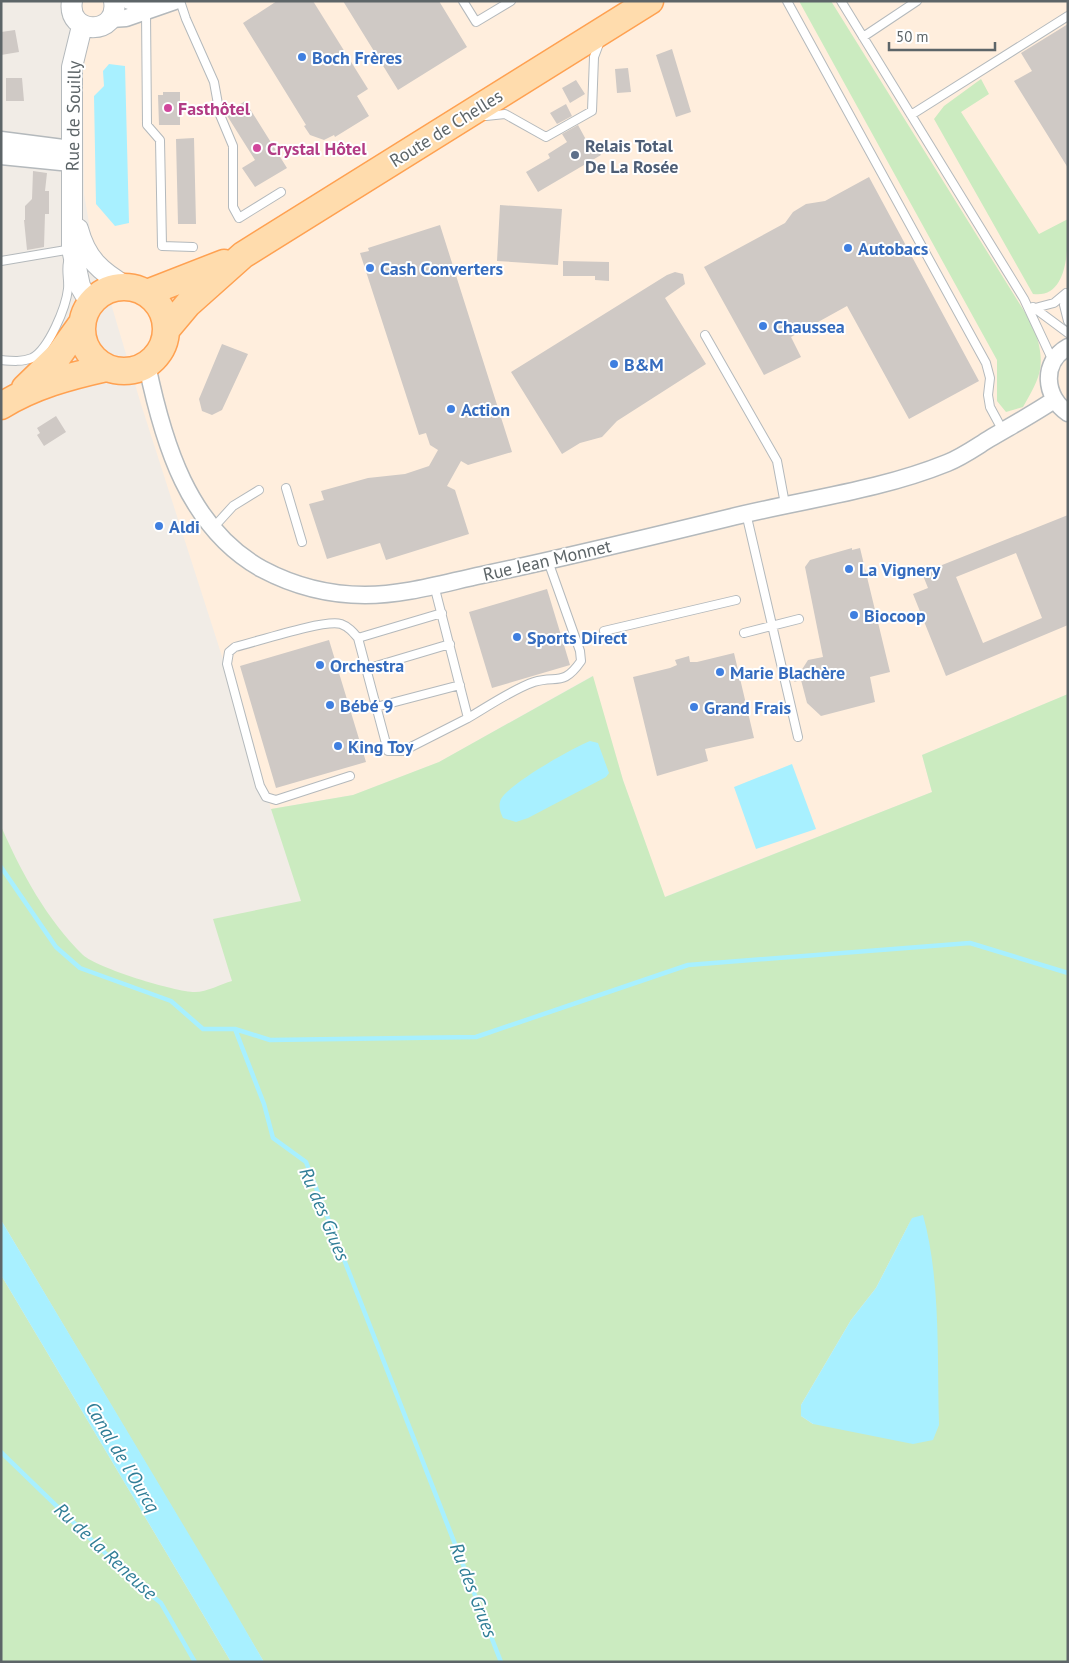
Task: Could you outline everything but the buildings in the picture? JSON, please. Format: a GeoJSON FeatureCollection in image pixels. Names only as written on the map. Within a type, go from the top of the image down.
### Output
{"type":"FeatureCollection","features":[{"type":"Feature","properties":{"kind":"main road","name":"Route de Chelles"},"geometry":{"type":"LineString","coordinates":[[244,255],[650,1]]}},
{"type":"Feature","properties":{"kind":"main road"},"geometry":{"type":"LineString","coordinates":[[9,401],[60,355],[86,313],[106,290],[137,290],[244,255]]}},
{"type":"Feature","properties":{"kind":"main road"},"geometry":{"type":"LineString","coordinates":[[166,329],[188,304],[244,255]]}},
{"type":"Feature","properties":{"kind":"main road"},"geometry":{"type":"LineString","coordinates":[[86,313],[82,336],[87,349],[95,360],[106,368],[120,372],[134,370],[147,365],[161,350],[166,329],[161,309],[137,290]]}},
{"type":"Feature","properties":{"kind":"main road"},"geometry":{"type":"LineString","coordinates":[[9,401],[71,376],[106,368]]}},
{"type":"Feature","properties":{"kind":"street"},"geometry":{"type":"LineString","coordinates":[[72,1],[73,16],[82,26],[95,29],[107,24],[113,10],[126,18],[175,1]]}},
{"type":"Feature","properties":{"kind":"street"},"geometry":{"type":"LineString","coordinates":[[129,1],[152,8]]}},
{"type":"Feature","properties":{"kind":"street","name":"Rue de Souilly"},"geometry":{"type":"LineString","coordinates":[[82,26],[72,67],[72,249],[86,313]]}},
{"type":"Feature","properties":{"kind":"street"},"geometry":{"type":"LineString","coordinates":[[1,140],[71,156]]}},
{"type":"Feature","properties":{"kind":"street"},"geometry":{"type":"LineString","coordinates":[[1,156],[71,156]]}},
{"type":"Feature","properties":{"kind":"street","name":"Rue de Souilly"},"geometry":{"type":"LineString","coordinates":[[73,208],[88,255],[111,278],[137,290]]}},
{"type":"Feature","properties":{"kind":"street"},"geometry":{"type":"LineString","coordinates":[[1068,347],[1053,361],[1048,381],[1054,400],[1068,413]]}},
{"type":"Feature","properties":{"kind":"street","name":"Rue Jean Monnet"},"geometry":{"type":"LineString","coordinates":[[147,365],[153,396],[172,456],[197,509],[212,528],[236,551],[262,569],[314,589],[340,594],[397,593],[548,561],[746,513],[869,486],[950,462],[1028,418],[1054,400]]}},
{"type":"Feature","properties":{"kind":"lane"},"geometry":{"type":"LineString","coordinates":[[180,1],[214,82],[220,115],[233,146],[233,207],[239,218],[281,192]]}},
{"type":"Feature","properties":{"kind":"lane"},"geometry":{"type":"LineString","coordinates":[[463,1],[476,22],[511,1]]}},
{"type":"Feature","properties":{"kind":"lane"},"geometry":{"type":"LineString","coordinates":[[787,1],[986,363],[990,378],[988,395],[990,407],[1003,431]]}},
{"type":"Feature","properties":{"kind":"lane"},"geometry":{"type":"LineString","coordinates":[[841,1],[1024,299],[1053,361]]}},
{"type":"Feature","properties":{"kind":"lane"},"geometry":{"type":"LineString","coordinates":[[863,37],[917,1]]}},
{"type":"Feature","properties":{"kind":"lane"},"geometry":{"type":"LineString","coordinates":[[152,8],[147,125],[160,140],[162,246],[193,247]]}},
{"type":"Feature","properties":{"kind":"lane"},"geometry":{"type":"LineString","coordinates":[[482,118],[491,114],[505,114],[546,137],[592,111],[594,57],[598,44],[625,16]]}},
{"type":"Feature","properties":{"kind":"lane"},"geometry":{"type":"LineString","coordinates":[[911,115],[1068,16]]}},
{"type":"Feature","properties":{"kind":"lane"},"geometry":{"type":"LineString","coordinates":[[418,145],[473,122]]}},
{"type":"Feature","properties":{"kind":"lane"},"geometry":{"type":"LineString","coordinates":[[1,261],[72,249],[66,271],[68,288],[64,306],[57,325],[44,346],[31,358],[23,361],[1,360]]}},
{"type":"Feature","properties":{"kind":"lane"},"geometry":{"type":"LineString","coordinates":[[1035,308],[1054,303],[1067,292]]}},
{"type":"Feature","properties":{"kind":"lane"},"geometry":{"type":"LineString","coordinates":[[1067,292],[1064,305],[1068,321]]}},
{"type":"Feature","properties":{"kind":"lane"},"geometry":{"type":"LineString","coordinates":[[1024,299],[1068,333]]}},
{"type":"Feature","properties":{"kind":"lane"},"geometry":{"type":"LineString","coordinates":[[705,335],[776,461],[786,504]]}},
{"type":"Feature","properties":{"kind":"lane"},"geometry":{"type":"LineString","coordinates":[[286,488],[302,542]]}},
{"type":"Feature","properties":{"kind":"lane"},"geometry":{"type":"LineString","coordinates":[[212,528],[233,506],[259,490]]}},
{"type":"Feature","properties":{"kind":"lane"},"geometry":{"type":"LineString","coordinates":[[746,513],[798,737]]}},
{"type":"Feature","properties":{"kind":"lane"},"geometry":{"type":"LineString","coordinates":[[350,776],[276,800],[266,797],[260,786],[227,664],[229,652],[235,647],[324,624],[340,624],[351,629],[358,638],[388,751],[402,751],[534,682],[561,680],[574,672],[581,662],[580,652],[548,561]]}},
{"type":"Feature","properties":{"kind":"lane"},"geometry":{"type":"LineString","coordinates":[[434,585],[468,718]]}},
{"type":"Feature","properties":{"kind":"lane"},"geometry":{"type":"LineString","coordinates":[[604,631],[736,600]]}},
{"type":"Feature","properties":{"kind":"lane"},"geometry":{"type":"LineString","coordinates":[[358,638],[442,613]]}},
{"type":"Feature","properties":{"kind":"lane"},"geometry":{"type":"LineString","coordinates":[[744,633],[799,619]]}},
{"type":"Feature","properties":{"kind":"lane"},"geometry":{"type":"LineString","coordinates":[[366,669],[450,644]]}},
{"type":"Feature","properties":{"kind":"lane"},"geometry":{"type":"LineString","coordinates":[[376,707],[460,685]]}},
{"type":"Feature","properties":{"kind":"shaded area"},"geometry":{"type":"Polygon","coordinates":[[[82,1],[1068,1],[1068,694],[922,755],[932,792],[664,897],[623,780],[592,676],[439,762],[353,795],[271,809],[140,401],[92,240],[84,194],[82,1]]]}},
{"type":"Feature","properties":{"kind":"green space"},"geometry":{"type":"Polygon","coordinates":[[[799,1],[831,1],[1034,327],[1040,351],[1040,369],[1023,407],[1006,412],[997,401],[997,360],[799,1]]]}},
{"type":"Feature","properties":{"kind":"green space"},"geometry":{"type":"Polygon","coordinates":[[[981,79],[989,94],[961,112],[1039,234],[1068,219],[1068,243],[1064,269],[1060,280],[1054,288],[1045,293],[1033,294],[934,119],[944,106],[981,79]]]}},
{"type":"Feature","properties":{"kind":"green space"},"geometry":{"type":"Polygon","coordinates":[[[593,676],[623,780],[665,897],[932,792],[922,755],[1068,694],[1068,1662],[264,1662],[1,1220],[1,826],[17,861],[36,895],[58,927],[83,955],[104,966],[137,978],[171,988],[200,992],[232,981],[213,919],[301,901],[271,809],[353,795],[439,762],[593,676]],[[912,1218],[876,1288],[851,1320],[801,1405],[801,1416],[813,1424],[912,1218]]]}},
{"type":"Feature","properties":{"kind":"green space"},"geometry":{"type":"Polygon","coordinates":[[[1,1275],[201,1611],[231,1662],[1,1662],[1,1275]]]}},
{"type":"Feature","properties":{"kind":"water"},"geometry":{"type":"Polygon","coordinates":[[[109,64],[125,66],[129,223],[115,226],[96,204],[94,96],[104,86],[103,71],[109,64]]]}},
{"type":"Feature","properties":{"kind":"water"},"geometry":{"type":"Polygon","coordinates":[[[590,741],[598,743],[609,773],[606,777],[528,818],[516,822],[503,818],[500,804],[506,792],[542,767],[590,741]]]}},
{"type":"Feature","properties":{"kind":"water"},"geometry":{"type":"Polygon","coordinates":[[[792,764],[816,829],[756,849],[734,787],[792,764]]]}},
{"type":"Feature","properties":{"kind":"water"},"geometry":{"type":"Polygon","coordinates":[[[923,1215],[933,1266],[937,1319],[939,1425],[933,1440],[913,1444],[813,1424],[801,1416],[801,1405],[851,1320],[876,1288],[912,1218],[923,1215]]]}},
{"type":"Feature","properties":{"kind":"water","name":"Canal de l'Ourcq"},"geometry":{"type":"Polygon","coordinates":[[[1,1220],[264,1662],[231,1662],[1,1275],[1,1220]]]}},
{"type":"Feature","properties":{"kind":"waterway"},"geometry":{"type":"LineString","coordinates":[[1,867],[56,947],[80,968],[171,1001],[203,1029],[235,1029],[270,1040],[476,1037],[688,965],[970,943],[1068,973]]}},
{"type":"Feature","properties":{"kind":"waterway","name":"Ru des Grues"},"geometry":{"type":"LineString","coordinates":[[235,1029],[264,1104],[273,1138],[306,1162],[501,1662]]}},
{"type":"Feature","properties":{"kind":"waterway","name":"Ru de la Reneuse"},"geometry":{"type":"LineString","coordinates":[[1,1452],[135,1582],[161,1603],[195,1662]]}},
{"type":"Feature","properties":{"kind":"place","name":"Boch Frères"},"geometry":{"type":"Point","coordinates":[302,57]}},
{"type":"Feature","properties":{"kind":"place","name":"Fasthôtel"},"geometry":{"type":"Point","coordinates":[168,108]}},
{"type":"Feature","properties":{"kind":"place","name":"Crystal Hôtel"},"geometry":{"type":"Point","coordinates":[257,148]}},
{"type":"Feature","properties":{"kind":"place","name":"Relais Total De La Rosée"},"geometry":{"type":"Point","coordinates":[575,155]}},
{"type":"Feature","properties":{"kind":"place","name":"Autobacs"},"geometry":{"type":"Point","coordinates":[848,248]}},
{"type":"Feature","properties":{"kind":"place","name":"Cash Converters"},"geometry":{"type":"Point","coordinates":[370,268]}},
{"type":"Feature","properties":{"kind":"place","name":"Chaussea"},"geometry":{"type":"Point","coordinates":[763,326]}},
{"type":"Feature","properties":{"kind":"place","name":"B&M"},"geometry":{"type":"Point","coordinates":[614,364]}},
{"type":"Feature","properties":{"kind":"place","name":"Action"},"geometry":{"type":"Point","coordinates":[451,409]}},
{"type":"Feature","properties":{"kind":"place","name":"Aldi"},"geometry":{"type":"Point","coordinates":[159,526]}},
{"type":"Feature","properties":{"kind":"place","name":"La Vignery"},"geometry":{"type":"Point","coordinates":[849,569]}},
{"type":"Feature","properties":{"kind":"place","name":"Biocoop"},"geometry":{"type":"Point","coordinates":[854,615]}},
{"type":"Feature","properties":{"kind":"place","name":"Sports Direct"},"geometry":{"type":"Point","coordinates":[517,637]}},
{"type":"Feature","properties":{"kind":"place","name":"Orchestra"},"geometry":{"type":"Point","coordinates":[320,665]}},
{"type":"Feature","properties":{"kind":"place","name":"Marie Blachère"},"geometry":{"type":"Point","coordinates":[720,672]}},
{"type":"Feature","properties":{"kind":"place","name":"Bébé 9"},"geometry":{"type":"Point","coordinates":[330,705]}},
{"type":"Feature","properties":{"kind":"place","name":"Grand Frais"},"geometry":{"type":"Point","coordinates":[694,707]}},
{"type":"Feature","properties":{"kind":"place","name":"King Toy"},"geometry":{"type":"Point","coordinates":[338,746]}}]}
